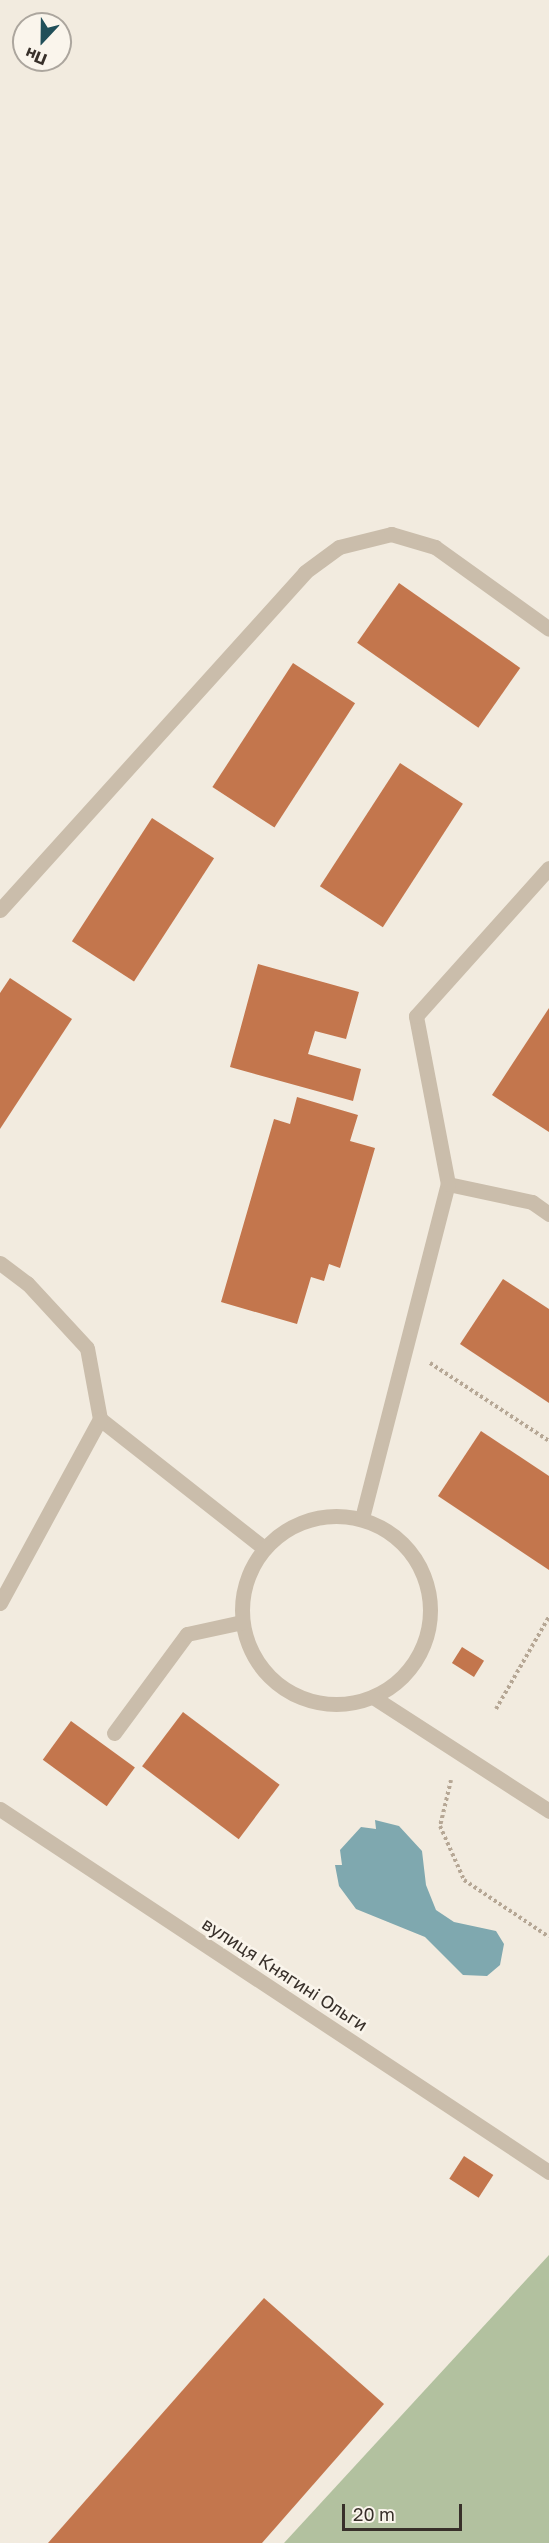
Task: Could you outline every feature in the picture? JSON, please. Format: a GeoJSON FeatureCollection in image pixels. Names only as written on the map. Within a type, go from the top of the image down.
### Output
{"type":"FeatureCollection","features":[{"type":"Feature","properties":{"kind":"street"},"geometry":{"type":"LineString","coordinates":[[0,910],[305,572],[339,548],[391,534],[435,547],[549,629]]}},
{"type":"Feature","properties":{"kind":"street"},"geometry":{"type":"LineString","coordinates":[[362,1518],[448,1184],[416,1016],[549,868]]}},
{"type":"Feature","properties":{"kind":"street"},"geometry":{"type":"LineString","coordinates":[[448,1184],[532,1202],[549,1214]]}},
{"type":"Feature","properties":{"kind":"street"},"geometry":{"type":"LineString","coordinates":[[0,1263],[27,1283],[87,1348],[100,1419],[0,1603]]}},
{"type":"Feature","properties":{"kind":"street"},"geometry":{"type":"LineString","coordinates":[[100,1419],[264,1548]]}},
{"type":"Feature","properties":{"kind":"street"},"geometry":{"type":"LineString","coordinates":[[335,1515],[362,1518],[386,1529],[407,1547],[422,1569],[430,1595],[430,1622],[423,1648],[394,1685],[373,1697],[350,1703],[327,1704],[303,1699],[282,1687],[252,1654],[242,1622],[244,1588],[264,1548],[284,1530],[309,1518],[335,1515]]}},
{"type":"Feature","properties":{"kind":"street"},"geometry":{"type":"LineString","coordinates":[[114,1733],[187,1634],[242,1622]]}},
{"type":"Feature","properties":{"kind":"street"},"geometry":{"type":"LineString","coordinates":[[373,1697],[549,1811]]}},
{"type":"Feature","properties":{"kind":"street","name":"вулиця Княгині Ольги"},"geometry":{"type":"LineString","coordinates":[[0,1809],[549,2172]]}},
{"type":"Feature","properties":{"kind":"path"},"geometry":{"type":"LineString","coordinates":[[427,1361],[549,1441]]}},
{"type":"Feature","properties":{"kind":"path"},"geometry":{"type":"LineString","coordinates":[[496,1709],[549,1617]]}},
{"type":"Feature","properties":{"kind":"path"},"geometry":{"type":"LineString","coordinates":[[452,1775],[440,1826],[464,1881],[549,1937]]}},
{"type":"Feature","properties":{"kind":"green space"},"geometry":{"type":"Polygon","coordinates":[[[549,2255],[549,2543],[284,2543],[549,2255]]]}},
{"type":"Feature","properties":{"kind":"water"},"geometry":{"type":"Polygon","coordinates":[[[375,1820],[399,1826],[422,1851],[426,1885],[436,1910],[454,1922],[496,1931],[504,1944],[500,1965],[487,1976],[463,1975],[425,1937],[356,1909],[339,1886],[335,1865],[342,1865],[340,1850],[361,1827],[376,1829],[375,1820]]]}},
{"type":"Feature","properties":{"kind":"building"},"geometry":{"type":"Polygon","coordinates":[[[399,583],[520,668],[478,728],[357,643],[399,583]]]}},
{"type":"Feature","properties":{"kind":"building"},"geometry":{"type":"Polygon","coordinates":[[[293,663],[355,703],[274,827],[212,787],[293,663]]]}},
{"type":"Feature","properties":{"kind":"building"},"geometry":{"type":"Polygon","coordinates":[[[400,763],[463,804],[383,927],[320,886],[400,763]]]}},
{"type":"Feature","properties":{"kind":"building"},"geometry":{"type":"Polygon","coordinates":[[[152,818],[214,858],[134,982],[72,941],[152,818]]]}},
{"type":"Feature","properties":{"kind":"building"},"geometry":{"type":"Polygon","coordinates":[[[258,964],[359,992],[346,1039],[315,1031],[308,1054],[361,1069],[353,1101],[230,1067],[258,964]]]}},
{"type":"Feature","properties":{"kind":"building"},"geometry":{"type":"Polygon","coordinates":[[[10,978],[72,1019],[0,1129],[0,993],[10,978]]]}},
{"type":"Feature","properties":{"kind":"building"},"geometry":{"type":"Polygon","coordinates":[[[549,1008],[549,1132],[492,1095],[549,1008]]]}},
{"type":"Feature","properties":{"kind":"building"},"geometry":{"type":"Polygon","coordinates":[[[297,1097],[358,1115],[350,1141],[375,1148],[340,1268],[329,1264],[324,1281],[311,1277],[297,1324],[221,1302],[274,1119],[290,1124],[297,1097]]]}},
{"type":"Feature","properties":{"kind":"building"},"geometry":{"type":"Polygon","coordinates":[[[503,1279],[549,1309],[549,1403],[460,1344],[503,1279]]]}},
{"type":"Feature","properties":{"kind":"building"},"geometry":{"type":"Polygon","coordinates":[[[481,1431],[549,1476],[549,1570],[438,1496],[481,1431]]]}},
{"type":"Feature","properties":{"kind":"building"},"geometry":{"type":"Polygon","coordinates":[[[462,1647],[484,1661],[474,1677],[452,1663],[462,1647]]]}},
{"type":"Feature","properties":{"kind":"building"},"geometry":{"type":"Polygon","coordinates":[[[183,1712],[280,1785],[239,1839],[142,1766],[183,1712]]]}},
{"type":"Feature","properties":{"kind":"building"},"geometry":{"type":"Polygon","coordinates":[[[71,1721],[135,1767],[107,1806],[43,1760],[71,1721]]]}},
{"type":"Feature","properties":{"kind":"building"},"geometry":{"type":"Polygon","coordinates":[[[464,2156],[493,2175],[479,2198],[449,2179],[464,2156]]]}},
{"type":"Feature","properties":{"kind":"building"},"geometry":{"type":"Polygon","coordinates":[[[264,2298],[384,2404],[262,2543],[48,2543],[264,2298]]]}}]}
